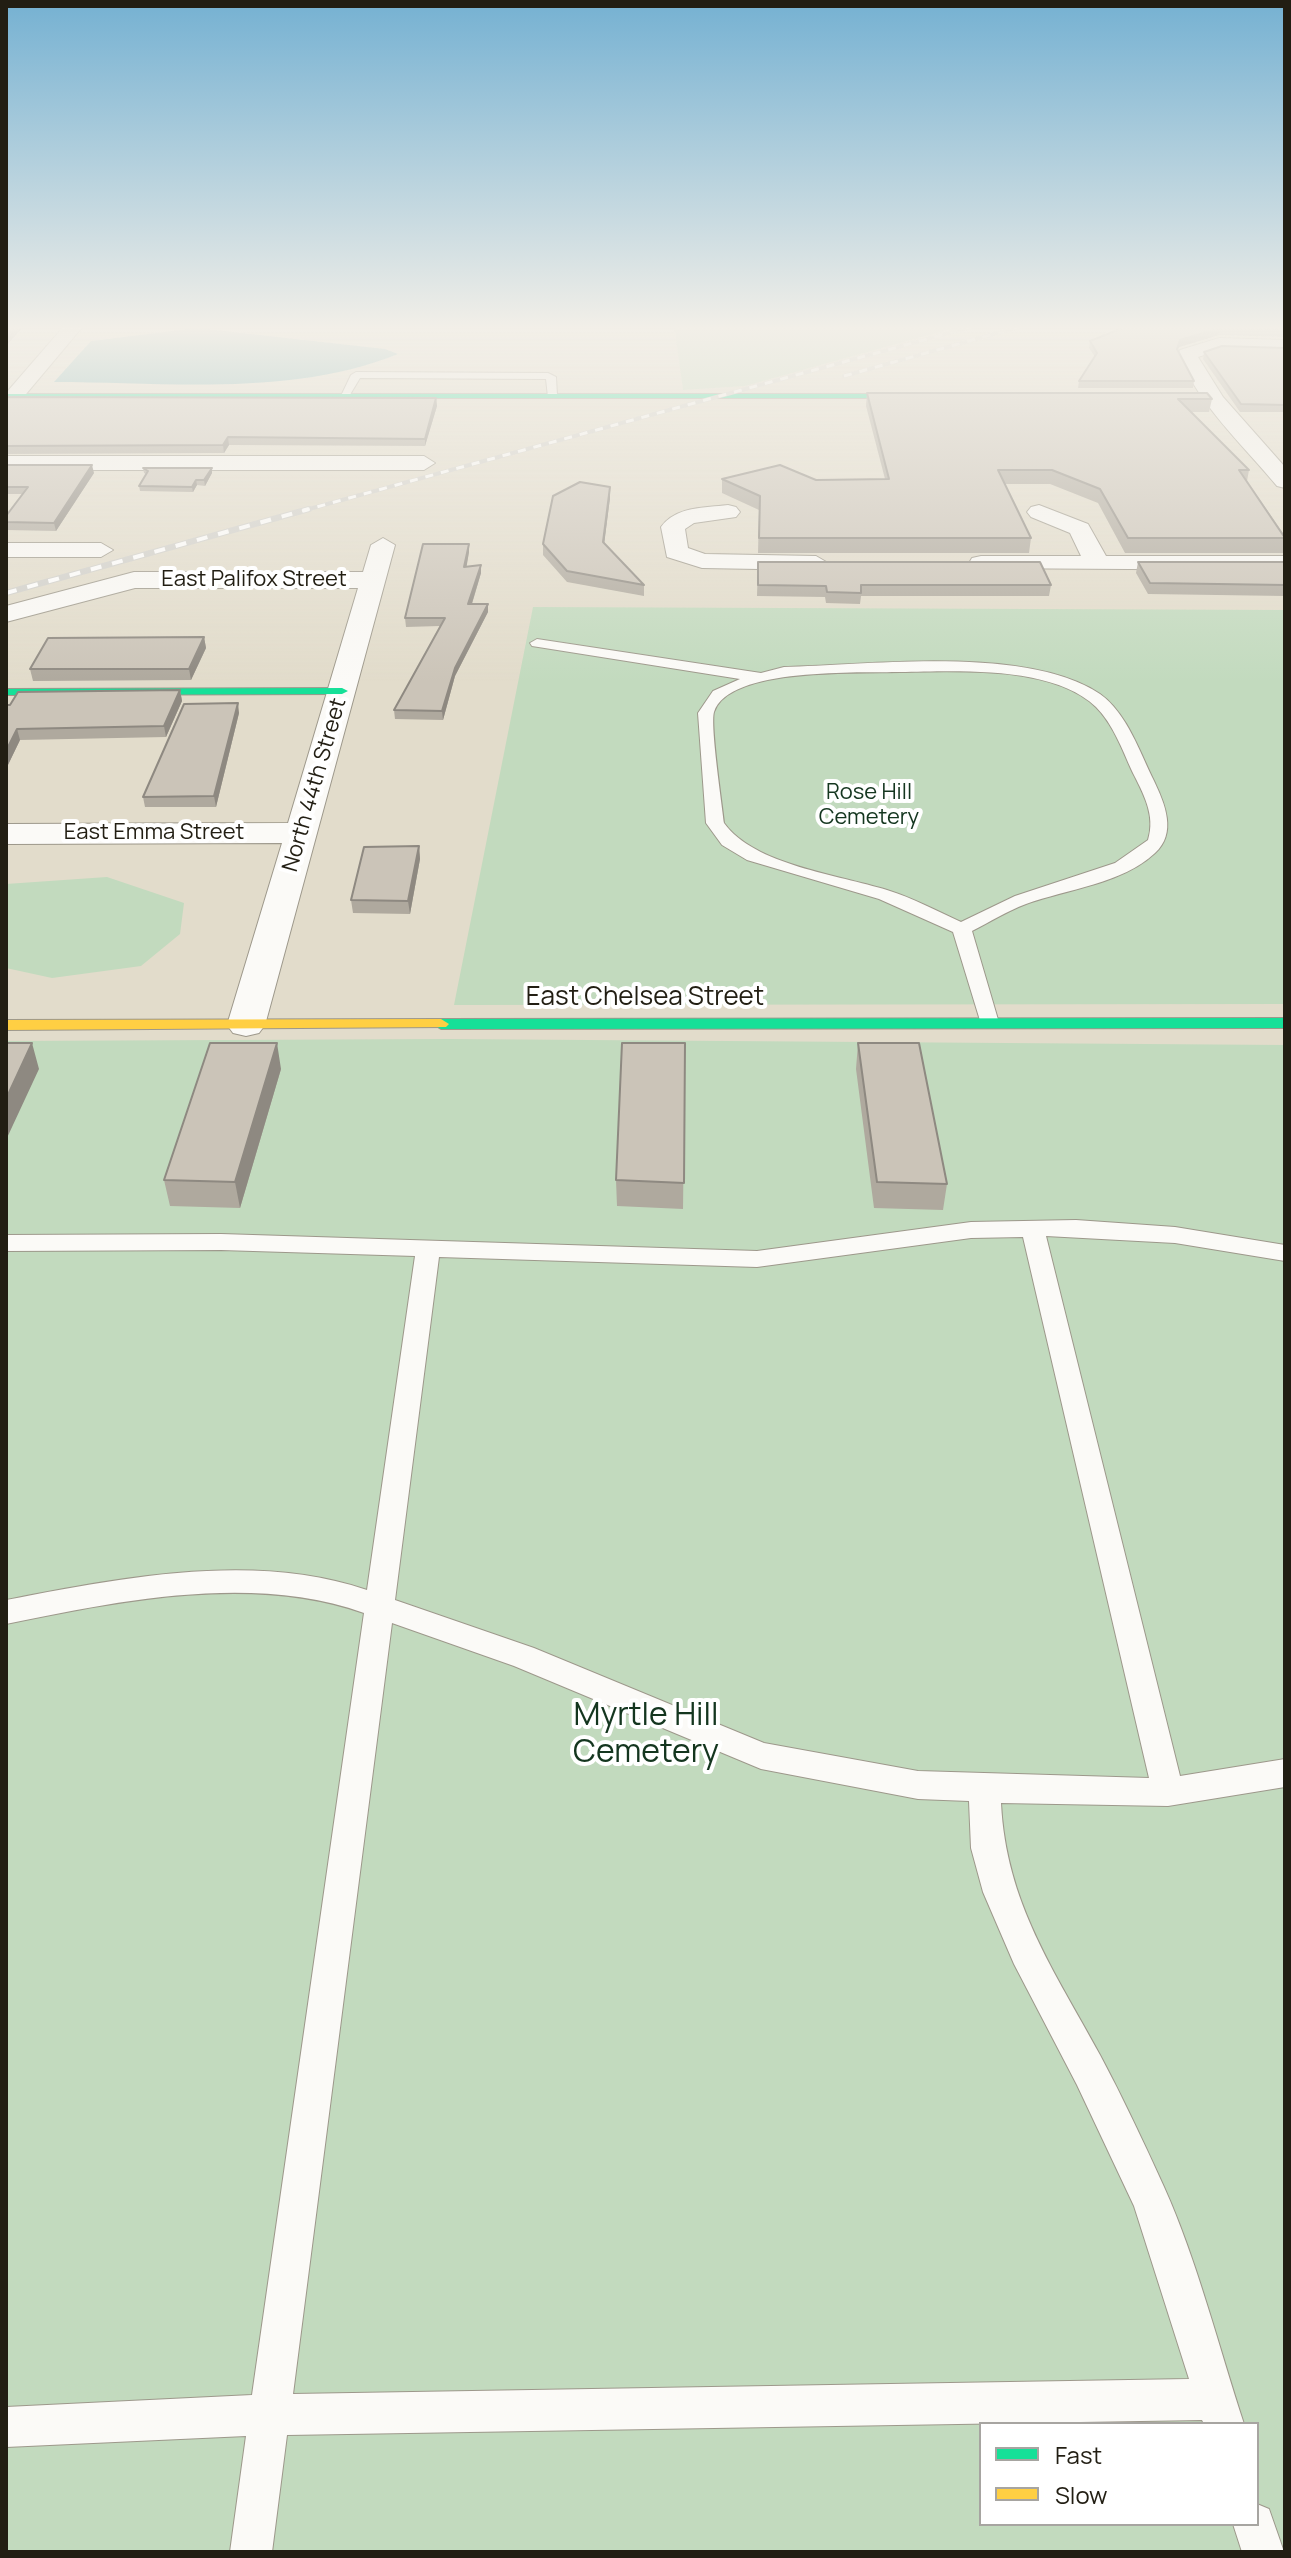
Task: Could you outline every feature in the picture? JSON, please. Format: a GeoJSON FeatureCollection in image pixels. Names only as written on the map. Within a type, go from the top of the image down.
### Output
{"type":"FeatureCollection","features":[{"type":"Feature","properties":{"kind":"street"},"geometry":{"type":"LineString","coordinates":[[1254,444],[1285,481]]}},
{"type":"Feature","properties":{"kind":"street"},"geometry":{"type":"LineString","coordinates":[[6,463],[424,463]]}},
{"type":"Feature","properties":{"kind":"street"},"geometry":{"type":"LineString","coordinates":[[728,512],[688,517],[673,527],[676,552],[702,561],[728,563],[836,563]]}},
{"type":"Feature","properties":{"kind":"street"},"geometry":{"type":"LineString","coordinates":[[1039,512],[1080,529],[1097,563]]}},
{"type":"Feature","properties":{"kind":"street","name":"North 44th Street"},"geometry":{"type":"LineString","coordinates":[[246,1025],[383,545]]}},
{"type":"Feature","properties":{"kind":"street"},"geometry":{"type":"LineString","coordinates":[[6,550],[101,550]]}},
{"type":"Feature","properties":{"kind":"street"},"geometry":{"type":"LineString","coordinates":[[959,563],[1285,563]]}},
{"type":"Feature","properties":{"kind":"street","name":"East Palifox Street"},"geometry":{"type":"LineString","coordinates":[[6,614],[134,580],[373,580]]}},
{"type":"Feature","properties":{"kind":"street"},"geometry":{"type":"LineString","coordinates":[[6,692],[342,691]]}},
{"type":"Feature","properties":{"kind":"street","name":"East Emma Street"},"geometry":{"type":"LineString","coordinates":[[6,834],[301,833]]}},
{"type":"Feature","properties":{"kind":"street","name":"East Chelsea Street"},"geometry":{"type":"LineString","coordinates":[[6,1025],[1285,1023]]}},
{"type":"Feature","properties":{"kind":"lane"},"geometry":{"type":"LineString","coordinates":[[537,643],[761,677]]}},
{"type":"Feature","properties":{"kind":"lane"},"geometry":{"type":"LineString","coordinates":[[1019,671],[1061,681],[1093,696],[1108,710],[1155,800],[1161,829],[1152,847],[1131,862],[1005,906],[962,929],[885,895],[753,856],[728,841],[715,823],[706,713],[718,694],[761,677],[784,672],[1019,671]]}},
{"type":"Feature","properties":{"kind":"lane"},"geometry":{"type":"LineString","coordinates":[[962,929],[989,1023]]}},
{"type":"Feature","properties":{"kind":"lane"},"geometry":{"type":"LineString","coordinates":[[1033,1229],[1168,1792]]}},
{"type":"Feature","properties":{"kind":"lane"},"geometry":{"type":"LineString","coordinates":[[6,1243],[221,1242],[757,1259],[916,1235],[1033,1229],[1175,1235],[1285,1253]]}},
{"type":"Feature","properties":{"kind":"lane"},"geometry":{"type":"LineString","coordinates":[[251,2552],[428,1248]]}},
{"type":"Feature","properties":{"kind":"lane"},"geometry":{"type":"LineString","coordinates":[[6,1612],[83,1597],[225,1582],[327,1588],[524,1657],[761,1756],[918,1785],[984,1788],[1168,1792],[1285,1773]]}},
{"type":"Feature","properties":{"kind":"lane"},"geometry":{"type":"LineString","coordinates":[[6,2427],[270,2415],[1220,2411],[1151,2202],[1090,2072],[1026,1953],[1000,1892],[987,1848],[984,1788]]}},
{"type":"Feature","properties":{"kind":"lane"},"geometry":{"type":"LineString","coordinates":[[1255,2526],[1263,2552]]}},
{"type":"Feature","properties":{"kind":"green space","name":"Rose Hill Cemetery"},"geometry":{"type":"Polygon","coordinates":[[[533,607],[1285,610],[1285,1004],[454,1005],[533,607]]]}},
{"type":"Feature","properties":{"kind":"green space"},"geometry":{"type":"Polygon","coordinates":[[[107,877],[184,903],[180,934],[141,966],[52,978],[6,968],[6,884],[107,877]]]}},
{"type":"Feature","properties":{"kind":"green space","name":"Myrtle Hill Cemetery"},"geometry":{"type":"Polygon","coordinates":[[[447,1039],[1285,1045],[1285,2552],[6,2552],[6,1041],[447,1039]]]}},
{"type":"Feature","properties":{"kind":"building"},"geometry":{"type":"Polygon","coordinates":[[[6,444],[223,444],[223,445],[6,444]]]}},
{"type":"Feature","properties":{"kind":"building"},"geometry":{"type":"Polygon","coordinates":[[[880,444],[1223,444],[1249,470],[1239,470],[1285,538],[1128,538],[1100,489],[1052,470],[998,470],[1031,538],[759,538],[760,496],[722,479],[780,465],[816,480],[889,479],[880,444]]]}},
{"type":"Feature","properties":{"kind":"building"},"geometry":{"type":"Polygon","coordinates":[[[6,465],[92,465],[54,523],[6,522],[6,516],[28,487],[6,487],[6,465]]]}},
{"type":"Feature","properties":{"kind":"building"},"geometry":{"type":"Polygon","coordinates":[[[143,468],[212,468],[204,480],[196,480],[192,487],[139,486],[148,471],[143,468]]]}},
{"type":"Feature","properties":{"kind":"building"},"geometry":{"type":"Polygon","coordinates":[[[580,482],[610,487],[603,542],[644,585],[567,571],[543,544],[553,496],[580,482]]]}},
{"type":"Feature","properties":{"kind":"building"},"geometry":{"type":"Polygon","coordinates":[[[423,544],[469,544],[464,567],[481,565],[468,604],[488,604],[455,668],[442,711],[394,710],[445,618],[405,618],[423,544]]]}},
{"type":"Feature","properties":{"kind":"building"},"geometry":{"type":"Polygon","coordinates":[[[758,562],[1040,562],[1051,585],[861,585],[861,593],[827,592],[826,586],[758,585],[758,562]]]}},
{"type":"Feature","properties":{"kind":"building"},"geometry":{"type":"Polygon","coordinates":[[[1138,562],[1285,562],[1285,585],[1150,583],[1138,562]]]}},
{"type":"Feature","properties":{"kind":"building"},"geometry":{"type":"Polygon","coordinates":[[[204,637],[189,669],[30,669],[48,638],[204,637]]]}},
{"type":"Feature","properties":{"kind":"building"},"geometry":{"type":"Polygon","coordinates":[[[180,690],[164,726],[17,729],[6,751],[6,705],[10,705],[18,692],[180,690]]]}},
{"type":"Feature","properties":{"kind":"building"},"geometry":{"type":"Polygon","coordinates":[[[238,703],[214,796],[143,797],[184,704],[238,703]]]}},
{"type":"Feature","properties":{"kind":"building"},"geometry":{"type":"Polygon","coordinates":[[[419,846],[408,901],[351,900],[364,847],[419,846]]]}},
{"type":"Feature","properties":{"kind":"building"},"geometry":{"type":"Polygon","coordinates":[[[6,1043],[32,1043],[6,1099],[6,1043]]]}},
{"type":"Feature","properties":{"kind":"building"},"geometry":{"type":"Polygon","coordinates":[[[210,1043],[277,1043],[235,1182],[164,1180],[210,1043]]]}},
{"type":"Feature","properties":{"kind":"building"},"geometry":{"type":"Polygon","coordinates":[[[622,1043],[685,1043],[684,1183],[616,1180],[622,1043]]]}},
{"type":"Feature","properties":{"kind":"building"},"geometry":{"type":"Polygon","coordinates":[[[858,1043],[919,1043],[947,1184],[877,1182],[858,1043]]]}},
{"type":"Feature","properties":{"kind":"railway"},"geometry":{"type":"LineString","coordinates":[[302,511],[544,444]]}},
{"type":"Feature","properties":{"kind":"railway"},"geometry":{"type":"LineString","coordinates":[[6,593],[309,509]]}},
{"type":"Feature","properties":{"kind":"traffic: fast"},"geometry":{"type":"LineString","coordinates":[[6,692],[342,691]]}},
{"type":"Feature","properties":{"kind":"traffic: fast"},"geometry":{"type":"LineString","coordinates":[[441,1024],[1285,1023]]}},
{"type":"Feature","properties":{"kind":"traffic: slow"},"geometry":{"type":"LineString","coordinates":[[6,1025],[441,1024]]}}]}
